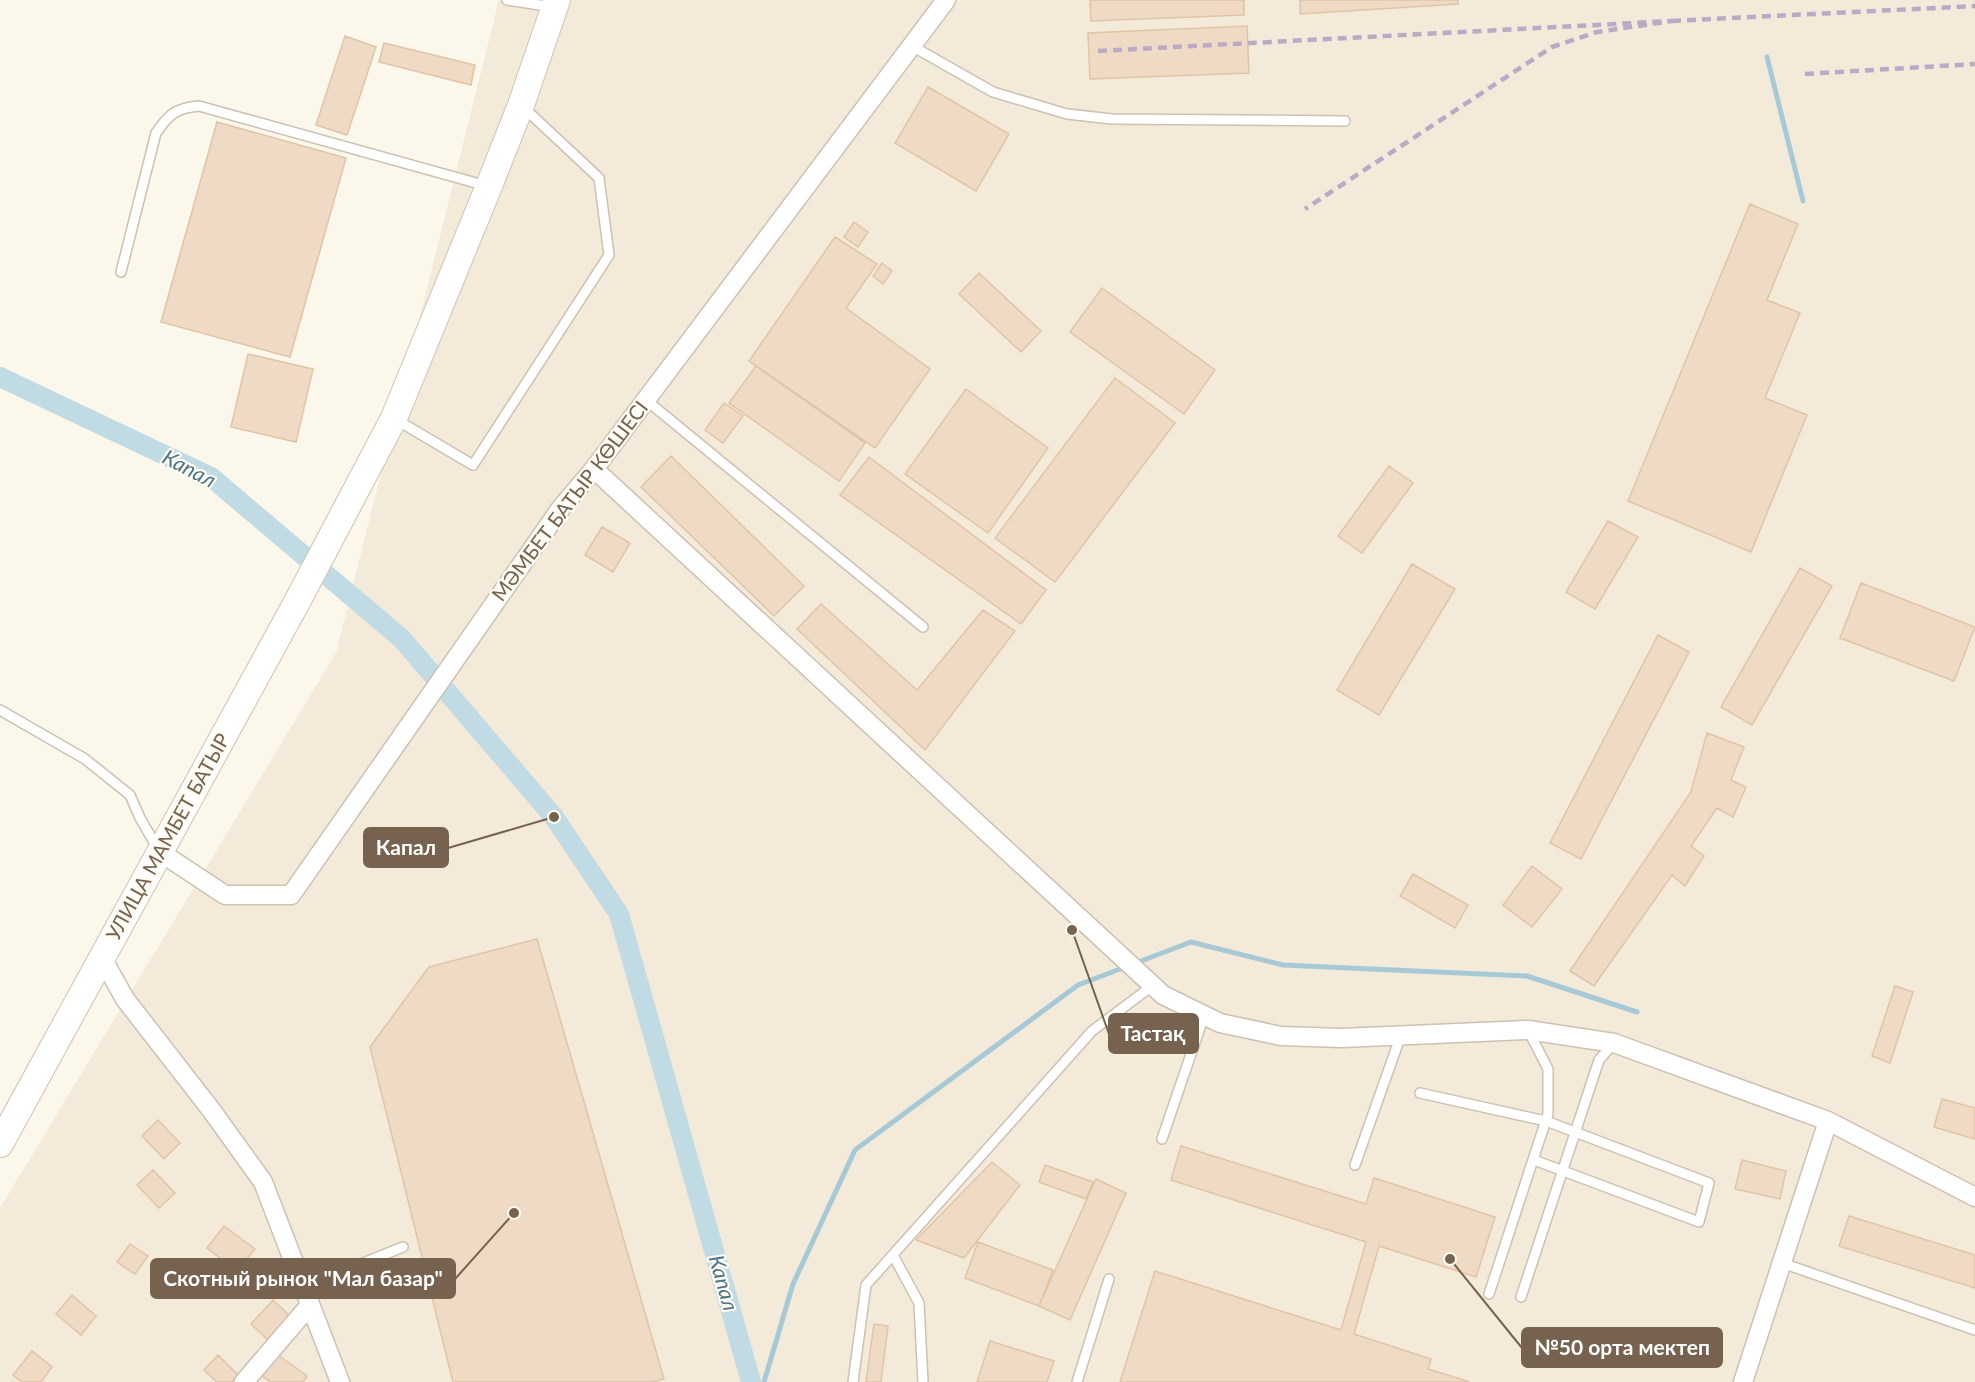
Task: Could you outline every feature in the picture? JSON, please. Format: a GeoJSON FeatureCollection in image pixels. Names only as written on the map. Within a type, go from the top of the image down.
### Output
{"type":"FeatureCollection","features":[{"type":"Feature","properties":{"kind":"main road"},"geometry":{"type":"LineString","coordinates":[[394,418],[489,186],[556,4]]}},
{"type":"Feature","properties":{"kind":"main road","name":"УЛИЦА МАМБЕТ БАТЫР"},"geometry":{"type":"LineString","coordinates":[[0,1144],[297,602],[394,418]]}},
{"type":"Feature","properties":{"kind":"street","name":"МӘМБЕТ БАТЫР КӨШЕСІ"},"geometry":{"type":"LineString","coordinates":[[160,852],[225,895],[291,895],[561,508],[594,469],[946,0]]}},
{"type":"Feature","properties":{"kind":"street"},"geometry":{"type":"LineString","coordinates":[[594,469],[1162,995],[1220,1023],[1281,1035],[1342,1038],[1527,1030],[1614,1043],[1828,1121],[1975,1197]]}},
{"type":"Feature","properties":{"kind":"street"},"geometry":{"type":"LineString","coordinates":[[102,958],[125,999],[212,1111],[263,1182],[340,1382]]}},
{"type":"Feature","properties":{"kind":"street"},"geometry":{"type":"LineString","coordinates":[[1743,1382],[1828,1121]]}},
{"type":"Feature","properties":{"kind":"street"},"geometry":{"type":"LineString","coordinates":[[244,1382],[310,1305]]}},
{"type":"Feature","properties":{"kind":"lane"},"geometry":{"type":"LineString","coordinates":[[507,0],[556,4]]}},
{"type":"Feature","properties":{"kind":"lane"},"geometry":{"type":"LineString","coordinates":[[912,46],[993,92],[1067,114],[1112,119],[1345,122]]}},
{"type":"Feature","properties":{"kind":"lane"},"geometry":{"type":"LineString","coordinates":[[394,418],[473,465],[609,255],[599,177],[520,105]]}},
{"type":"Feature","properties":{"kind":"lane"},"geometry":{"type":"LineString","coordinates":[[121,272],[156,133],[168,116],[184,108],[199,106],[489,186]]}},
{"type":"Feature","properties":{"kind":"lane"},"geometry":{"type":"LineString","coordinates":[[646,400],[923,627]]}},
{"type":"Feature","properties":{"kind":"lane"},"geometry":{"type":"LineString","coordinates":[[0,710],[85,759],[130,795],[140,818],[160,852]]}},
{"type":"Feature","properties":{"kind":"lane"},"geometry":{"type":"LineString","coordinates":[[853,1382],[866,1285],[1092,1031],[1152,986]]}},
{"type":"Feature","properties":{"kind":"lane"},"geometry":{"type":"LineString","coordinates":[[1162,1140],[1204,1016]]}},
{"type":"Feature","properties":{"kind":"lane"},"geometry":{"type":"LineString","coordinates":[[1489,1294],[1548,1114],[1548,1069],[1527,1030]]}},
{"type":"Feature","properties":{"kind":"lane"},"geometry":{"type":"LineString","coordinates":[[1355,1165],[1401,1035]]}},
{"type":"Feature","properties":{"kind":"lane"},"geometry":{"type":"LineString","coordinates":[[1521,1297],[1599,1060],[1614,1043]]}},
{"type":"Feature","properties":{"kind":"lane"},"geometry":{"type":"LineString","coordinates":[[1420,1093],[1546,1121],[1709,1183],[1699,1222],[1534,1160]]}},
{"type":"Feature","properties":{"kind":"lane"},"geometry":{"type":"LineString","coordinates":[[303,1287],[403,1246]]}},
{"type":"Feature","properties":{"kind":"lane"},"geometry":{"type":"LineString","coordinates":[[893,1255],[919,1304],[923,1382]]}},
{"type":"Feature","properties":{"kind":"lane"},"geometry":{"type":"LineString","coordinates":[[1782,1263],[1975,1330]]}},
{"type":"Feature","properties":{"kind":"lane"},"geometry":{"type":"LineString","coordinates":[[1077,1382],[1109,1279]]}},
{"type":"Feature","properties":{"kind":"shaded area"},"geometry":{"type":"Polygon","coordinates":[[[499,0],[1975,0],[1975,1382],[0,1382],[0,1208],[336,653],[499,0]]]}},
{"type":"Feature","properties":{"kind":"building"},"geometry":{"type":"Polygon","coordinates":[[[1090,0],[1244,0],[1244,15],[1091,21],[1090,0]]]}},
{"type":"Feature","properties":{"kind":"building"},"geometry":{"type":"Polygon","coordinates":[[[1300,0],[1458,0],[1458,4],[1300,14],[1300,0]]]}},
{"type":"Feature","properties":{"kind":"building"},"geometry":{"type":"Polygon","coordinates":[[[1247,26],[1249,73],[1090,79],[1088,33],[1247,26]]]}},
{"type":"Feature","properties":{"kind":"building"},"geometry":{"type":"Polygon","coordinates":[[[345,36],[376,47],[347,135],[316,125],[345,36]]]}},
{"type":"Feature","properties":{"kind":"building"},"geometry":{"type":"Polygon","coordinates":[[[384,43],[475,65],[471,85],[379,62],[384,43]]]}},
{"type":"Feature","properties":{"kind":"building"},"geometry":{"type":"Polygon","coordinates":[[[928,87],[1009,134],[976,191],[895,143],[928,87]]]}},
{"type":"Feature","properties":{"kind":"building"},"geometry":{"type":"Polygon","coordinates":[[[217,122],[346,158],[290,357],[161,322],[217,122]]]}},
{"type":"Feature","properties":{"kind":"building"},"geometry":{"type":"Polygon","coordinates":[[[1750,204],[1798,224],[1767,300],[1800,313],[1765,398],[1807,415],[1751,552],[1628,501],[1750,204]]]}},
{"type":"Feature","properties":{"kind":"building"},"geometry":{"type":"Polygon","coordinates":[[[854,222],[868,232],[858,247],[844,237],[854,222]]]}},
{"type":"Feature","properties":{"kind":"building"},"geometry":{"type":"Polygon","coordinates":[[[835,237],[877,264],[846,308],[930,369],[875,448],[749,361],[835,237]]]}},
{"type":"Feature","properties":{"kind":"building"},"geometry":{"type":"Polygon","coordinates":[[[882,263],[892,271],[883,284],[873,276],[882,263]]]}},
{"type":"Feature","properties":{"kind":"building"},"geometry":{"type":"Polygon","coordinates":[[[979,273],[1041,331],[1021,352],[959,294],[979,273]]]}},
{"type":"Feature","properties":{"kind":"building"},"geometry":{"type":"Polygon","coordinates":[[[1102,288],[1215,370],[1184,414],[1070,332],[1102,288]]]}},
{"type":"Feature","properties":{"kind":"building"},"geometry":{"type":"Polygon","coordinates":[[[248,354],[313,369],[296,442],[231,427],[248,354]]]}},
{"type":"Feature","properties":{"kind":"building"},"geometry":{"type":"Polygon","coordinates":[[[756,366],[865,443],[839,481],[729,403],[756,366]]]}},
{"type":"Feature","properties":{"kind":"building"},"geometry":{"type":"Polygon","coordinates":[[[1115,378],[1175,423],[1055,582],[995,538],[1115,378]]]}},
{"type":"Feature","properties":{"kind":"building"},"geometry":{"type":"Polygon","coordinates":[[[966,389],[1048,448],[988,533],[905,474],[966,389]]]}},
{"type":"Feature","properties":{"kind":"building"},"geometry":{"type":"Polygon","coordinates":[[[724,403],[743,416],[723,443],[705,430],[724,403]]]}},
{"type":"Feature","properties":{"kind":"building"},"geometry":{"type":"Polygon","coordinates":[[[671,456],[804,586],[774,616],[641,487],[671,456]]]}},
{"type":"Feature","properties":{"kind":"building"},"geometry":{"type":"Polygon","coordinates":[[[869,457],[1046,590],[1021,624],[840,495],[869,457]]]}},
{"type":"Feature","properties":{"kind":"building"},"geometry":{"type":"Polygon","coordinates":[[[1389,466],[1413,483],[1362,553],[1338,536],[1389,466]]]}},
{"type":"Feature","properties":{"kind":"building"},"geometry":{"type":"Polygon","coordinates":[[[1608,521],[1638,537],[1595,609],[1566,592],[1608,521]]]}},
{"type":"Feature","properties":{"kind":"building"},"geometry":{"type":"Polygon","coordinates":[[[602,527],[630,543],[613,572],[585,555],[602,527]]]}},
{"type":"Feature","properties":{"kind":"building"},"geometry":{"type":"Polygon","coordinates":[[[1412,564],[1455,589],[1379,715],[1337,690],[1412,564]]]}},
{"type":"Feature","properties":{"kind":"building"},"geometry":{"type":"Polygon","coordinates":[[[1800,568],[1832,586],[1752,725],[1721,707],[1800,568]]]}},
{"type":"Feature","properties":{"kind":"building"},"geometry":{"type":"Polygon","coordinates":[[[1861,583],[1975,627],[1954,681],[1840,638],[1861,583]]]}},
{"type":"Feature","properties":{"kind":"building"},"geometry":{"type":"Polygon","coordinates":[[[821,604],[917,690],[983,610],[1015,631],[925,750],[797,629],[821,604]]]}},
{"type":"Feature","properties":{"kind":"building"},"geometry":{"type":"Polygon","coordinates":[[[1658,635],[1689,652],[1581,859],[1550,843],[1658,635]]]}},
{"type":"Feature","properties":{"kind":"building"},"geometry":{"type":"Polygon","coordinates":[[[1707,733],[1744,747],[1731,780],[1746,787],[1733,817],[1717,808],[1691,846],[1704,856],[1685,886],[1672,875],[1594,986],[1570,971],[1691,792],[1707,733]]]}},
{"type":"Feature","properties":{"kind":"building"},"geometry":{"type":"Polygon","coordinates":[[[1532,866],[1562,889],[1532,927],[1503,905],[1532,866]]]}},
{"type":"Feature","properties":{"kind":"building"},"geometry":{"type":"Polygon","coordinates":[[[1413,874],[1468,905],[1455,928],[1400,896],[1413,874]]]}},
{"type":"Feature","properties":{"kind":"building"},"geometry":{"type":"Polygon","coordinates":[[[537,939],[664,1379],[652,1382],[453,1382],[370,1047],[429,967],[537,939]]]}},
{"type":"Feature","properties":{"kind":"building"},"geometry":{"type":"Polygon","coordinates":[[[1895,986],[1913,992],[1890,1063],[1872,1056],[1895,986]]]}},
{"type":"Feature","properties":{"kind":"building"},"geometry":{"type":"Polygon","coordinates":[[[1942,1099],[1975,1108],[1975,1139],[1934,1127],[1942,1099]]]}},
{"type":"Feature","properties":{"kind":"building"},"geometry":{"type":"Polygon","coordinates":[[[158,1120],[180,1143],[164,1159],[142,1136],[158,1120]]]}},
{"type":"Feature","properties":{"kind":"building"},"geometry":{"type":"Polygon","coordinates":[[[1181,1146],[1366,1204],[1374,1178],[1495,1217],[1476,1277],[1379,1246],[1354,1334],[1431,1359],[1428,1369],[1470,1382],[1120,1382],[1155,1271],[1341,1330],[1366,1242],[1171,1180],[1181,1146]]]}},
{"type":"Feature","properties":{"kind":"building"},"geometry":{"type":"Polygon","coordinates":[[[1742,1160],[1786,1171],[1780,1199],[1735,1189],[1742,1160]]]}},
{"type":"Feature","properties":{"kind":"building"},"geometry":{"type":"Polygon","coordinates":[[[992,1162],[1020,1185],[964,1258],[916,1240],[992,1162]]]}},
{"type":"Feature","properties":{"kind":"building"},"geometry":{"type":"Polygon","coordinates":[[[1045,1165],[1093,1182],[1086,1199],[1039,1182],[1045,1165]]]}},
{"type":"Feature","properties":{"kind":"building"},"geometry":{"type":"Polygon","coordinates":[[[153,1170],[175,1193],[159,1208],[137,1185],[153,1170]]]}},
{"type":"Feature","properties":{"kind":"building"},"geometry":{"type":"Polygon","coordinates":[[[1096,1179],[1126,1193],[1070,1320],[1039,1306],[1096,1179]]]}},
{"type":"Feature","properties":{"kind":"building"},"geometry":{"type":"Polygon","coordinates":[[[1849,1216],[1975,1255],[1975,1288],[1839,1246],[1849,1216]]]}},
{"type":"Feature","properties":{"kind":"building"},"geometry":{"type":"Polygon","coordinates":[[[224,1226],[255,1249],[237,1271],[207,1248],[224,1226]]]}},
{"type":"Feature","properties":{"kind":"building"},"geometry":{"type":"Polygon","coordinates":[[[978,1242],[1053,1270],[1039,1306],[965,1278],[978,1242]]]}},
{"type":"Feature","properties":{"kind":"building"},"geometry":{"type":"Polygon","coordinates":[[[130,1244],[148,1256],[135,1274],[117,1262],[130,1244]]]}},
{"type":"Feature","properties":{"kind":"building"},"geometry":{"type":"Polygon","coordinates":[[[72,1295],[96,1316],[81,1335],[56,1314],[72,1295]]]}},
{"type":"Feature","properties":{"kind":"building"},"geometry":{"type":"Polygon","coordinates":[[[273,1300],[290,1316],[268,1340],[251,1324],[273,1300]]]}},
{"type":"Feature","properties":{"kind":"building"},"geometry":{"type":"Polygon","coordinates":[[[874,1324],[888,1326],[881,1382],[866,1382],[874,1324]]]}},
{"type":"Feature","properties":{"kind":"building"},"geometry":{"type":"Polygon","coordinates":[[[990,1341],[1054,1361],[1047,1382],[977,1382],[990,1341]]]}},
{"type":"Feature","properties":{"kind":"building"},"geometry":{"type":"Polygon","coordinates":[[[32,1351],[52,1367],[41,1382],[22,1382],[13,1375],[32,1351]]]}},
{"type":"Feature","properties":{"kind":"building"},"geometry":{"type":"Polygon","coordinates":[[[218,1355],[238,1375],[231,1382],[217,1382],[204,1370],[218,1355]]]}},
{"type":"Feature","properties":{"kind":"building"},"geometry":{"type":"Polygon","coordinates":[[[278,1355],[307,1376],[303,1382],[271,1382],[262,1376],[278,1355]]]}},
{"type":"Feature","properties":{"kind":"waterway"},"geometry":{"type":"LineString","coordinates":[[1767,57],[1803,201]]}},
{"type":"Feature","properties":{"kind":"waterway","name":"Капал"},"geometry":{"type":"LineString","coordinates":[[0,377],[211,477],[402,639],[554,817],[619,914],[751,1382]]}},
{"type":"Feature","properties":{"kind":"waterway"},"geometry":{"type":"LineString","coordinates":[[764,1382],[793,1284],[855,1150],[1078,985],[1191,942],[1283,965],[1527,976],[1637,1012]]}},
{"type":"Feature","properties":{"kind":"railway"},"geometry":{"type":"LineString","coordinates":[[1672,21],[1975,6]]}},
{"type":"Feature","properties":{"kind":"railway"},"geometry":{"type":"LineString","coordinates":[[1098,51],[1672,21],[1597,32],[1552,47],[1305,209]]}},
{"type":"Feature","properties":{"kind":"railway"},"geometry":{"type":"LineString","coordinates":[[1805,74],[1975,64]]}},
{"type":"Feature","properties":{"kind":"place","name":"Капал"},"geometry":{"type":"Point","coordinates":[554,817]}},
{"type":"Feature","properties":{"kind":"place","name":"Тастақ"},"geometry":{"type":"Point","coordinates":[1072,930]}},
{"type":"Feature","properties":{"kind":"place","name":"Скотный рынок \"Мал базар\""},"geometry":{"type":"Point","coordinates":[514,1213]}},
{"type":"Feature","properties":{"kind":"place","name":"№50 орта мектеп"},"geometry":{"type":"Point","coordinates":[1450,1259]}}]}
